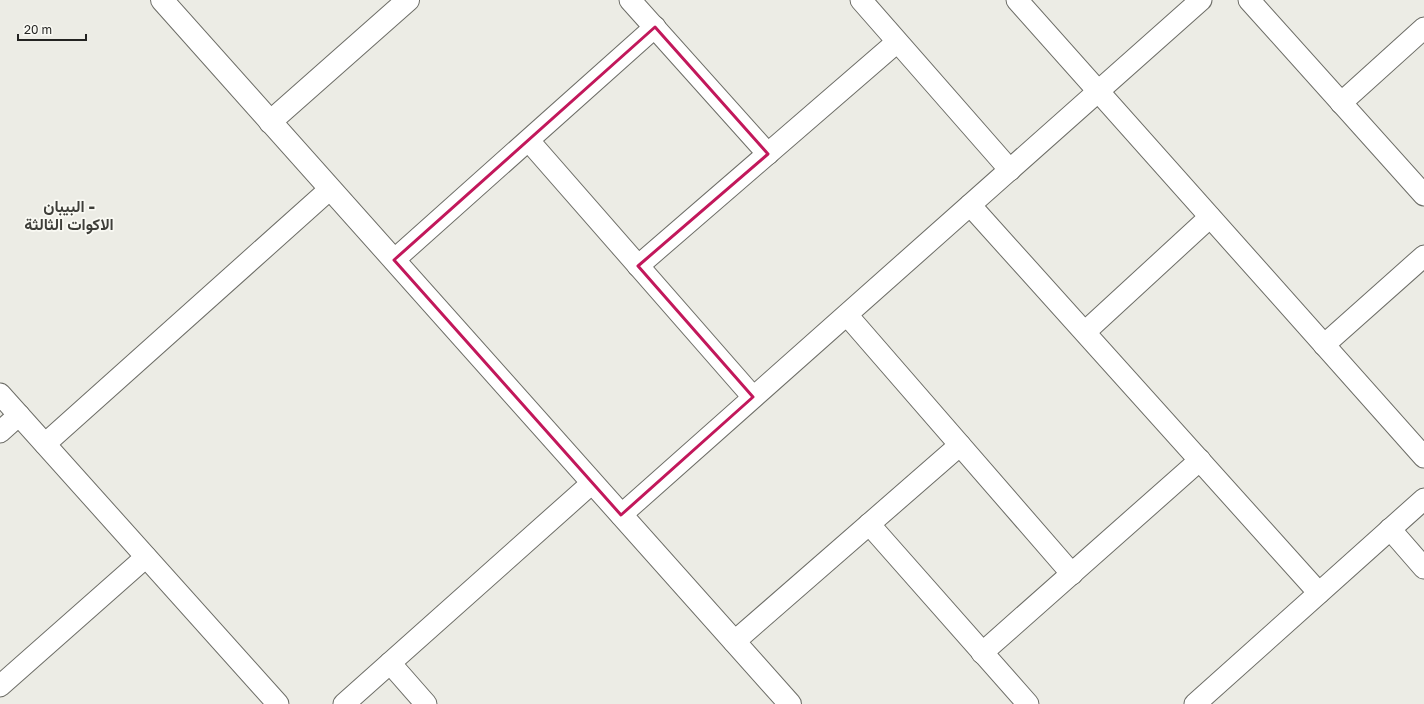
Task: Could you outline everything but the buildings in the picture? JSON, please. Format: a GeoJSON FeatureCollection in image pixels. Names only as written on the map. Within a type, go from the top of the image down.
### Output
{"type":"FeatureCollection","features":[{"type":"Feature","properties":{"kind":"street"},"geometry":{"type":"LineString","coordinates":[[162,0],[790,704]]}},
{"type":"Feature","properties":{"kind":"street"},"geometry":{"type":"LineString","coordinates":[[270,122],[408,0]]}},
{"type":"Feature","properties":{"kind":"street"},"geometry":{"type":"LineString","coordinates":[[630,0],[768,154]]}},
{"type":"Feature","properties":{"kind":"street"},"geometry":{"type":"LineString","coordinates":[[861,0],[1010,170]]}},
{"type":"Feature","properties":{"kind":"street"},"geometry":{"type":"LineString","coordinates":[[1017,0],[1424,457]]}},
{"type":"Feature","properties":{"kind":"street"},"geometry":{"type":"LineString","coordinates":[[621,515],[1201,0]]}},
{"type":"Feature","properties":{"kind":"street"},"geometry":{"type":"LineString","coordinates":[[1249,0],[1424,195]]}},
{"type":"Feature","properties":{"kind":"street"},"geometry":{"type":"LineString","coordinates":[[394,260],[655,27]]}},
{"type":"Feature","properties":{"kind":"street"},"geometry":{"type":"LineString","coordinates":[[1341,103],[1424,28]]}},
{"type":"Feature","properties":{"kind":"street"},"geometry":{"type":"LineString","coordinates":[[638,266],[897,42]]}},
{"type":"Feature","properties":{"kind":"street"},"geometry":{"type":"LineString","coordinates":[[529,141],[753,397]]}},
{"type":"Feature","properties":{"kind":"street"},"geometry":{"type":"LineString","coordinates":[[45,444],[330,189]]}},
{"type":"Feature","properties":{"kind":"street"},"geometry":{"type":"LineString","coordinates":[[970,205],[1319,593]]}},
{"type":"Feature","properties":{"kind":"street"},"geometry":{"type":"LineString","coordinates":[[1084,332],[1210,217]]}},
{"type":"Feature","properties":{"kind":"street"},"geometry":{"type":"LineString","coordinates":[[1324,345],[1424,256]]}},
{"type":"Feature","properties":{"kind":"street"},"geometry":{"type":"LineString","coordinates":[[847,314],[1072,574]]}},
{"type":"Feature","properties":{"kind":"street"},"geometry":{"type":"LineString","coordinates":[[0,394],[278,704]]}},
{"type":"Feature","properties":{"kind":"street"},"geometry":{"type":"LineString","coordinates":[[0,432],[19,415]]}},
{"type":"Feature","properties":{"kind":"street"},"geometry":{"type":"LineString","coordinates":[[734,642],[960,445]]}},
{"type":"Feature","properties":{"kind":"street"},"geometry":{"type":"LineString","coordinates":[[982,653],[1200,460]]}},
{"type":"Feature","properties":{"kind":"street"},"geometry":{"type":"LineString","coordinates":[[344,704],[592,483]]}},
{"type":"Feature","properties":{"kind":"street"},"geometry":{"type":"LineString","coordinates":[[1195,704],[1424,499]]}},
{"type":"Feature","properties":{"kind":"street"},"geometry":{"type":"LineString","coordinates":[[869,524],[1028,704]]}},
{"type":"Feature","properties":{"kind":"street"},"geometry":{"type":"LineString","coordinates":[[1390,529],[1424,568]]}},
{"type":"Feature","properties":{"kind":"street"},"geometry":{"type":"LineString","coordinates":[[0,686],[146,557]]}},
{"type":"Feature","properties":{"kind":"street"},"geometry":{"type":"LineString","coordinates":[[390,663],[426,704]]}},
{"type":"Feature","properties":{"kind":"highlighted area"},"geometry":{"type":"Polygon","coordinates":[[[655,27],[768,154],[638,266],[753,397],[621,515],[394,260],[655,27]]]}},
{"type":"Feature","properties":{"kind":"district","name":"البيبان - الاكوات الثالثة"},"geometry":{"type":"Point","coordinates":[69,215]}}]}
